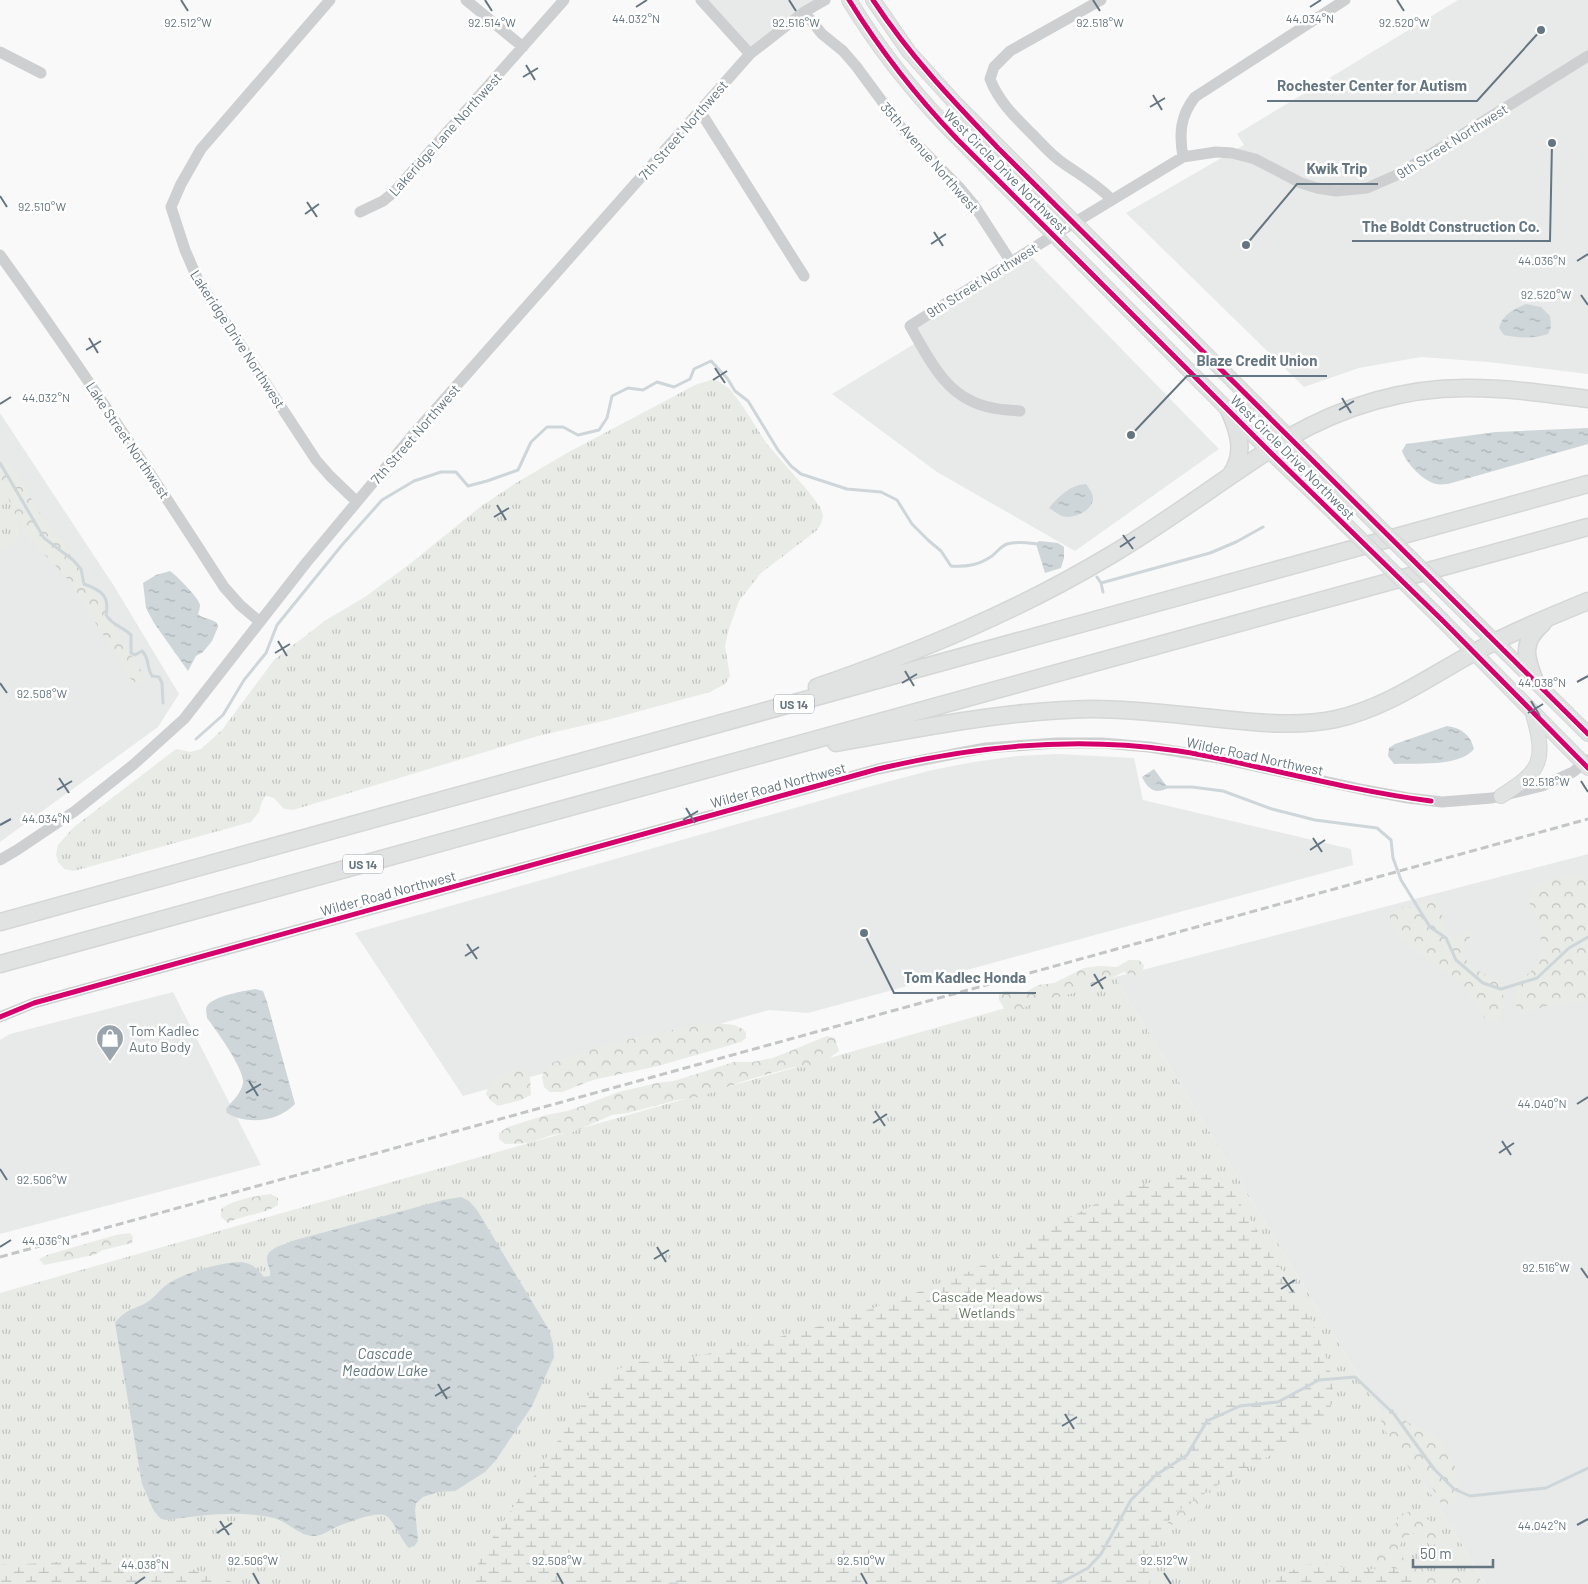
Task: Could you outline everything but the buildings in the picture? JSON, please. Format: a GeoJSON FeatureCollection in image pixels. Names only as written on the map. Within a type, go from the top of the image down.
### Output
{"type":"FeatureCollection","features":[{"type":"Feature","properties":{"kind":"highway"},"geometry":{"type":"LineString","coordinates":[[648,744],[872,668],[980,624],[1109,556],[1288,438],[1325,419],[1364,404],[1396,395],[1437,389],[1483,388],[1588,399]]}},
{"type":"Feature","properties":{"kind":"highway"},"geometry":{"type":"LineString","coordinates":[[1228,478],[1237,464],[1240,442],[1238,429],[1229,410]]}},
{"type":"Feature","properties":{"kind":"highway","name":"US 14"},"geometry":{"type":"LineString","coordinates":[[0,922],[1588,484]]}},
{"type":"Feature","properties":{"kind":"highway","name":"US 14"},"geometry":{"type":"LineString","coordinates":[[0,964],[1588,527]]}},
{"type":"Feature","properties":{"kind":"highway"},"geometry":{"type":"LineString","coordinates":[[726,764],[970,720],[1050,711],[1145,712],[1271,724],[1320,722],[1361,712],[1384,703],[1474,653],[1588,601]]}},
{"type":"Feature","properties":{"kind":"highway"},"geometry":{"type":"LineString","coordinates":[[1535,681],[1527,659],[1527,643],[1534,631],[1550,617]]}},
{"type":"Feature","properties":{"kind":"main road","name":"West Circle Drive Northwest"},"geometry":{"type":"LineString","coordinates":[[849,0],[882,51],[921,99],[974,156],[1268,450],[1444,621],[1587,764]]}},
{"type":"Feature","properties":{"kind":"main road","name":"West Circle Drive Northwest"},"geometry":{"type":"LineString","coordinates":[[873,0],[904,44],[933,79],[998,148],[1588,734]]}},
{"type":"Feature","properties":{"kind":"main road"},"geometry":{"type":"LineString","coordinates":[[1501,796],[1532,774],[1539,758],[1540,739],[1532,711]]}},
{"type":"Feature","properties":{"kind":"street","name":"Lakeridge Drive Northwest"},"geometry":{"type":"LineString","coordinates":[[330,0],[201,149],[181,184],[171,208],[185,250],[198,280],[316,460],[356,501]]}},
{"type":"Feature","properties":{"kind":"street"},"geometry":{"type":"LineString","coordinates":[[466,0],[523,47]]}},
{"type":"Feature","properties":{"kind":"street","name":"Lakeridge Lane Northwest"},"geometry":{"type":"LineString","coordinates":[[360,212],[376,206],[394,192],[564,0]]}},
{"type":"Feature","properties":{"kind":"street"},"geometry":{"type":"LineString","coordinates":[[701,0],[750,54]]}},
{"type":"Feature","properties":{"kind":"street","name":"7th Street Northwest"},"geometry":{"type":"LineString","coordinates":[[0,860],[75,811],[133,766],[167,736],[195,707],[356,501],[413,434],[750,54],[804,12],[825,0]]}},
{"type":"Feature","properties":{"kind":"street"},"geometry":{"type":"LineString","coordinates":[[1101,0],[1010,51],[994,67],[990,79],[995,92],[1007,109],[1046,149],[1059,160],[1100,187],[1112,200]]}},
{"type":"Feature","properties":{"kind":"street"},"geometry":{"type":"LineString","coordinates":[[1183,158],[1180,143],[1181,123],[1195,97],[1345,0]]}},
{"type":"Feature","properties":{"kind":"street","name":"35th Avenue Northwest"},"geometry":{"type":"LineString","coordinates":[[804,12],[822,34],[843,51],[856,66],[904,131],[974,205],[1011,262]]}},
{"type":"Feature","properties":{"kind":"street"},"geometry":{"type":"LineString","coordinates":[[0,52],[41,73]]}},
{"type":"Feature","properties":{"kind":"street","name":"9th Street Northwest"},"geometry":{"type":"LineString","coordinates":[[1020,411],[992,408],[972,402],[958,394],[938,373],[910,326],[1054,235],[1183,158],[1216,152],[1232,153],[1255,159],[1301,183],[1317,188],[1336,191],[1367,188],[1399,174],[1588,56]]}},
{"type":"Feature","properties":{"kind":"street"},"geometry":{"type":"LineString","coordinates":[[700,111],[804,276]]}},
{"type":"Feature","properties":{"kind":"street","name":"Lake Street Northwest"},"geometry":{"type":"LineString","coordinates":[[0,255],[93,386],[224,587],[240,605],[260,622]]}},
{"type":"Feature","properties":{"kind":"street","name":"Wilder Road Northwest"},"geometry":{"type":"LineString","coordinates":[[0,1016],[34,1003],[878,769],[986,748],[1057,743],[1128,745],[1172,750],[1218,758],[1337,785],[1431,802],[1478,800],[1501,796],[1551,782],[1587,764]]}},
{"type":"Feature","properties":{"kind":"shaded area"},"geometry":{"type":"Polygon","coordinates":[[[701,0],[826,0],[750,54],[701,0]]]}},
{"type":"Feature","properties":{"kind":"shaded area"},"geometry":{"type":"Polygon","coordinates":[[[1458,0],[1588,0],[1588,374],[1488,362],[1421,357],[1359,368],[1304,387],[1126,213],[1244,145],[1237,134],[1458,0]]]}},
{"type":"Feature","properties":{"kind":"shaded area"},"geometry":{"type":"Polygon","coordinates":[[[1027,252],[1219,449],[1075,551],[937,472],[832,394],[919,341],[910,326],[1027,252]]]}},
{"type":"Feature","properties":{"kind":"shaded area"},"geometry":{"type":"Polygon","coordinates":[[[0,413],[114,586],[179,694],[158,727],[0,842],[0,413]]]}},
{"type":"Feature","properties":{"kind":"shaded area"},"geometry":{"type":"Polygon","coordinates":[[[1058,754],[1134,758],[1143,800],[1351,849],[1353,865],[808,1013],[769,1010],[463,1096],[355,933],[932,770],[1017,756],[1058,754]]]}},
{"type":"Feature","properties":{"kind":"shaded area"},"geometry":{"type":"Polygon","coordinates":[[[1588,854],[1588,1584],[1486,1584],[1115,977],[1588,854]]]}},
{"type":"Feature","properties":{"kind":"shaded area"},"geometry":{"type":"Polygon","coordinates":[[[173,992],[261,1165],[0,1234],[0,1040],[10,1034],[173,992]]]}},
{"type":"Feature","properties":{"kind":"green space"},"geometry":{"type":"Polygon","coordinates":[[[714,379],[729,388],[767,444],[808,491],[820,507],[823,515],[821,524],[816,531],[761,573],[739,601],[725,646],[730,676],[725,684],[710,692],[607,720],[538,736],[293,810],[284,809],[274,798],[266,796],[262,801],[259,812],[251,822],[74,871],[64,869],[58,862],[56,854],[58,845],[74,827],[176,749],[190,752],[201,749],[222,730],[274,660],[326,620],[365,597],[411,563],[480,507],[516,483],[567,453],[695,385],[714,379]]]}},
{"type":"Feature","properties":{"kind":"green space"},"geometry":{"type":"Polygon","coordinates":[[[5,463],[11,465],[44,520],[63,542],[103,604],[127,649],[142,672],[144,680],[138,684],[127,676],[117,656],[66,577],[26,535],[0,482],[0,466],[5,463]]]}},
{"type":"Feature","properties":{"kind":"green space"},"geometry":{"type":"Polygon","coordinates":[[[0,482],[14,511],[19,535],[16,540],[0,551],[0,482]]]}},
{"type":"Feature","properties":{"kind":"green space"},"geometry":{"type":"Polygon","coordinates":[[[1568,876],[1583,876],[1588,881],[1588,1001],[1546,1006],[1520,1014],[1516,1005],[1516,990],[1523,978],[1537,963],[1541,945],[1539,926],[1533,908],[1528,901],[1531,889],[1544,882],[1568,876]]]}},
{"type":"Feature","properties":{"kind":"green space"},"geometry":{"type":"Polygon","coordinates":[[[1432,898],[1440,908],[1447,935],[1455,938],[1466,931],[1472,933],[1462,953],[1469,964],[1478,971],[1500,981],[1504,1004],[1501,1015],[1493,1024],[1480,1012],[1463,985],[1411,948],[1403,941],[1391,924],[1390,914],[1396,910],[1404,907],[1414,908],[1423,901],[1432,898]]]}},
{"type":"Feature","properties":{"kind":"green space"},"geometry":{"type":"Polygon","coordinates":[[[1129,960],[1139,960],[1144,965],[1142,974],[1138,978],[1124,972],[1103,982],[1087,985],[1077,992],[1055,998],[1044,997],[1016,1012],[1005,1010],[999,1000],[999,993],[1005,991],[1026,992],[1038,985],[1054,983],[1084,968],[1099,966],[1117,967],[1129,960]]]}},
{"type":"Feature","properties":{"kind":"green space","name":"Cascade Meadows Wetlands"},"geometry":{"type":"Polygon","coordinates":[[[1115,977],[1486,1584],[0,1584],[0,1293],[1115,977]]]}},
{"type":"Feature","properties":{"kind":"green space"},"geometry":{"type":"Polygon","coordinates":[[[699,1024],[734,1025],[743,1029],[746,1033],[746,1038],[741,1042],[658,1066],[593,1080],[562,1092],[550,1092],[544,1087],[542,1077],[545,1068],[554,1062],[612,1043],[699,1024]]]}},
{"type":"Feature","properties":{"kind":"green space"},"geometry":{"type":"Polygon","coordinates":[[[827,1036],[835,1038],[839,1051],[812,1068],[794,1067],[747,1080],[699,1097],[677,1100],[628,1113],[612,1115],[573,1132],[552,1135],[529,1143],[505,1144],[499,1139],[499,1133],[508,1127],[546,1115],[568,1111],[619,1092],[674,1081],[734,1062],[752,1062],[773,1058],[827,1036]]]}},
{"type":"Feature","properties":{"kind":"green space"},"geometry":{"type":"Polygon","coordinates":[[[518,1068],[526,1071],[530,1077],[531,1095],[521,1100],[498,1106],[486,1094],[488,1088],[498,1077],[518,1068]]]}},
{"type":"Feature","properties":{"kind":"green space"},"geometry":{"type":"Polygon","coordinates":[[[1198,1171],[1215,1178],[1232,1190],[1310,1316],[1329,1365],[1333,1386],[1332,1403],[1325,1420],[1302,1438],[1224,1481],[1173,1514],[1162,1533],[1149,1584],[475,1584],[476,1569],[483,1552],[598,1382],[613,1371],[636,1362],[688,1358],[753,1344],[828,1324],[921,1291],[973,1270],[1097,1203],[1145,1184],[1198,1171]]]}},
{"type":"Feature","properties":{"kind":"green space"},"geometry":{"type":"Polygon","coordinates":[[[271,1194],[278,1198],[278,1205],[272,1208],[228,1223],[221,1217],[221,1209],[232,1203],[251,1197],[271,1194]]]}},
{"type":"Feature","properties":{"kind":"green space"},"geometry":{"type":"Polygon","coordinates":[[[130,1233],[133,1237],[132,1243],[103,1250],[94,1255],[44,1265],[39,1259],[116,1235],[130,1233]]]}},
{"type":"Feature","properties":{"kind":"green space"},"geometry":{"type":"Polygon","coordinates":[[[1391,1408],[1406,1421],[1438,1439],[1449,1452],[1457,1475],[1458,1493],[1456,1501],[1448,1507],[1440,1502],[1428,1480],[1412,1472],[1402,1459],[1397,1446],[1387,1434],[1380,1418],[1385,1411],[1391,1408]]]}},
{"type":"Feature","properties":{"kind":"green space"},"geometry":{"type":"Polygon","coordinates":[[[1213,1483],[1208,1501],[1201,1512],[1187,1522],[1175,1525],[1162,1524],[1163,1501],[1213,1483]]]}},
{"type":"Feature","properties":{"kind":"green space"},"geometry":{"type":"Polygon","coordinates":[[[1412,1511],[1422,1515],[1431,1522],[1439,1542],[1432,1546],[1413,1533],[1402,1541],[1399,1555],[1439,1578],[1452,1576],[1470,1569],[1483,1584],[1386,1584],[1375,1561],[1390,1536],[1400,1514],[1412,1511]]]}},
{"type":"Feature","properties":{"kind":"green space"},"geometry":{"type":"Polygon","coordinates":[[[132,1557],[160,1561],[238,1584],[0,1584],[0,1564],[11,1565],[132,1557]]]}},
{"type":"Feature","properties":{"kind":"green space"},"geometry":{"type":"Polygon","coordinates":[[[1321,1563],[1359,1569],[1396,1568],[1416,1584],[1265,1584],[1303,1565],[1321,1563]]]}},
{"type":"Feature","properties":{"kind":"water"},"geometry":{"type":"Polygon","coordinates":[[[1526,304],[1541,307],[1550,316],[1551,327],[1548,334],[1526,338],[1504,335],[1499,328],[1503,319],[1513,310],[1526,304]]]}},
{"type":"Feature","properties":{"kind":"water"},"geometry":{"type":"Polygon","coordinates":[[[1588,428],[1588,444],[1448,484],[1436,484],[1426,479],[1411,466],[1402,451],[1406,444],[1496,432],[1588,428]]]}},
{"type":"Feature","properties":{"kind":"water"},"geometry":{"type":"Polygon","coordinates":[[[1086,484],[1092,493],[1093,499],[1090,506],[1084,512],[1076,516],[1065,517],[1049,508],[1065,492],[1075,486],[1086,484]]]}},
{"type":"Feature","properties":{"kind":"water"},"geometry":{"type":"Polygon","coordinates":[[[1039,541],[1058,543],[1064,547],[1064,558],[1061,568],[1045,573],[1036,544],[1039,541]]]}},
{"type":"Feature","properties":{"kind":"water"},"geometry":{"type":"Polygon","coordinates":[[[170,571],[196,597],[200,606],[198,614],[215,621],[218,627],[212,641],[203,652],[196,656],[188,671],[154,623],[146,608],[143,583],[156,575],[170,571]]]}},
{"type":"Feature","properties":{"kind":"water"},"geometry":{"type":"Polygon","coordinates":[[[1447,726],[1457,728],[1464,733],[1470,739],[1474,749],[1459,759],[1425,764],[1394,764],[1388,756],[1389,748],[1395,744],[1447,726]]]}},
{"type":"Feature","properties":{"kind":"water"},"geometry":{"type":"Polygon","coordinates":[[[1154,769],[1168,788],[1156,791],[1149,788],[1142,777],[1154,769]]]}},
{"type":"Feature","properties":{"kind":"water"},"geometry":{"type":"Polygon","coordinates":[[[255,989],[263,991],[267,1002],[295,1104],[280,1115],[262,1120],[244,1119],[227,1113],[226,1109],[242,1087],[242,1077],[229,1050],[207,1018],[206,1010],[210,1002],[215,999],[255,989]]]}},
{"type":"Feature","properties":{"kind":"water","name":"Cascade Meadow Lake"},"geometry":{"type":"Polygon","coordinates":[[[461,1197],[469,1201],[477,1210],[549,1330],[553,1344],[554,1357],[532,1406],[496,1460],[485,1472],[455,1491],[438,1492],[423,1497],[416,1503],[418,1541],[409,1548],[391,1520],[379,1514],[360,1518],[315,1536],[300,1532],[274,1518],[247,1514],[220,1514],[167,1520],[161,1519],[154,1511],[142,1484],[115,1323],[128,1311],[150,1300],[178,1278],[222,1264],[242,1262],[253,1266],[264,1277],[270,1276],[267,1256],[272,1250],[292,1241],[443,1200],[461,1197]]]}},
{"type":"Feature","properties":{"kind":"waterway"},"geometry":{"type":"LineString","coordinates":[[196,739],[223,715],[244,680],[266,653],[277,625],[342,545],[382,500],[414,481],[441,472],[456,472],[468,486],[518,470],[531,442],[547,427],[563,427],[578,435],[599,430],[607,418],[612,396],[628,388],[643,390],[657,382],[674,387],[690,379],[694,369],[711,361],[727,378],[735,391],[748,401],[778,450],[791,466],[801,474],[847,489],[881,492],[897,500],[912,524],[941,551],[951,566],[968,566],[982,562],[1007,544],[1019,542],[1038,544]]}},
{"type":"Feature","properties":{"kind":"waterway"},"geometry":{"type":"LineString","coordinates":[[0,463],[44,538],[73,560],[81,569],[84,584],[103,595],[107,603],[106,615],[131,635],[131,653],[135,655],[142,651],[152,676],[159,677],[162,683],[163,703]]}},
{"type":"Feature","properties":{"kind":"waterway"},"geometry":{"type":"LineString","coordinates":[[1101,583],[1210,553],[1236,542],[1263,527]]}},
{"type":"Feature","properties":{"kind":"waterway"},"geometry":{"type":"LineString","coordinates":[[1097,577],[1103,592]]}},
{"type":"Feature","properties":{"kind":"waterway"},"geometry":{"type":"LineString","coordinates":[[1163,787],[1192,787],[1223,791],[1272,809],[1315,820],[1377,828],[1391,840],[1393,858],[1401,880],[1430,927],[1446,938],[1456,960],[1483,983],[1501,989],[1537,978],[1569,948],[1588,937]]}},
{"type":"Feature","properties":{"kind":"waterway"},"geometry":{"type":"LineString","coordinates":[[1058,1584],[1088,1568],[1101,1554],[1131,1500],[1156,1475],[1187,1455],[1207,1421],[1240,1406],[1278,1402],[1319,1380],[1355,1377],[1394,1414],[1434,1469],[1454,1489],[1470,1496],[1546,1488],[1588,1468]]}},
{"type":"Feature","properties":{"kind":"waterway"},"geometry":{"type":"LineString","coordinates":[[670,1584],[677,1584]]}},
{"type":"Feature","properties":{"kind":"railway"},"geometry":{"type":"LineString","coordinates":[[0,1257],[1588,819]]}},
{"type":"Feature","properties":{"kind":"cycle path"},"geometry":{"type":"LineString","coordinates":[[849,0],[899,72],[957,139],[1268,450],[1443,621],[1588,768]]}},
{"type":"Feature","properties":{"kind":"cycle path"},"geometry":{"type":"LineString","coordinates":[[873,0],[917,59],[998,148],[1588,734]]}},
{"type":"Feature","properties":{"kind":"cycle path"},"geometry":{"type":"LineString","coordinates":[[0,1017],[34,1003],[878,769],[950,754],[987,749],[1060,744],[1134,746],[1196,754],[1351,787],[1431,801]]}},
{"type":"Feature","properties":{"kind":"place","name":"Rochester Center for Autism"},"geometry":{"type":"Point","coordinates":[1541,30]}},
{"type":"Feature","properties":{"kind":"place","name":"The Boldt Construction Co."},"geometry":{"type":"Point","coordinates":[1552,143]}},
{"type":"Feature","properties":{"kind":"place","name":"Kwik Trip"},"geometry":{"type":"Point","coordinates":[1246,245]}},
{"type":"Feature","properties":{"kind":"place","name":"Blaze Credit Union"},"geometry":{"type":"Point","coordinates":[1131,435]}},
{"type":"Feature","properties":{"kind":"place","name":"Tom Kadlec Honda"},"geometry":{"type":"Point","coordinates":[864,933]}},
{"type":"Feature","properties":{"kind":"place","name":"Tom Kadlec Auto Body"},"geometry":{"type":"Point","coordinates":[110,1062]}}]}
